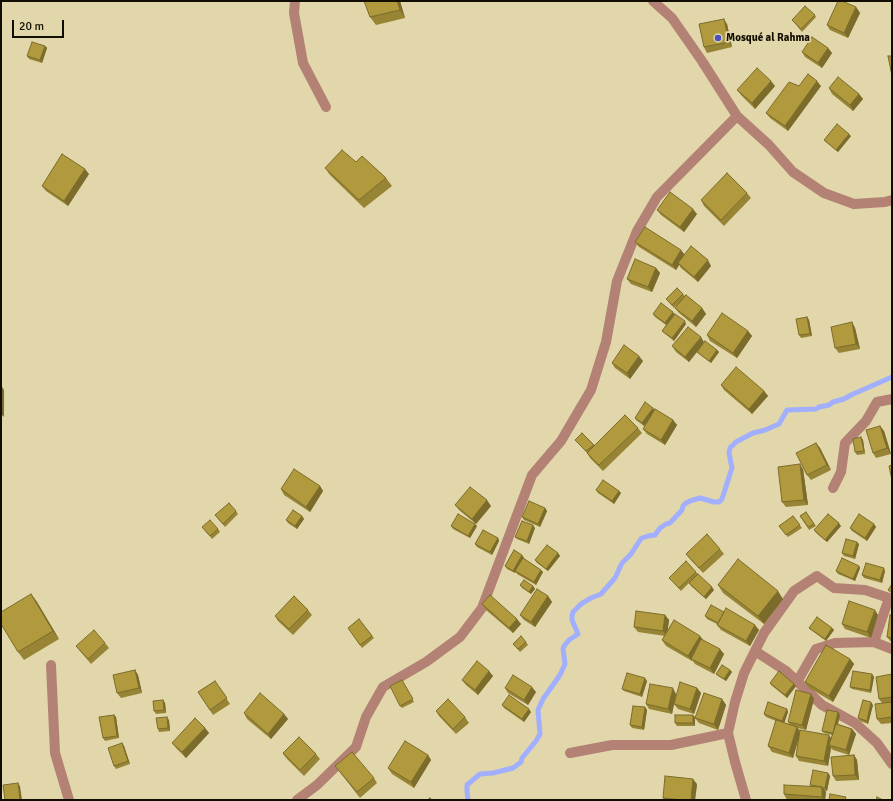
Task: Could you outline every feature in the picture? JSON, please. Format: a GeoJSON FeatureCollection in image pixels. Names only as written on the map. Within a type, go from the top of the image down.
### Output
{"type":"FeatureCollection","features":[{"type":"Feature","properties":{"kind":"street"},"geometry":{"type":"LineString","coordinates":[[295,1],[294,13],[303,63],[326,107]]}},
{"type":"Feature","properties":{"kind":"street"},"geometry":{"type":"LineString","coordinates":[[653,1],[672,18],[702,61],[737,116],[769,145],[793,172],[824,193],[854,204],[885,202],[892,200]]}},
{"type":"Feature","properties":{"kind":"street"},"geometry":{"type":"LineString","coordinates":[[297,800],[317,785],[356,747],[366,717],[383,687],[426,662],[460,637],[482,608],[532,475],[561,440],[591,390],[606,342],[617,281],[637,232],[657,197],[737,116]]}},
{"type":"Feature","properties":{"kind":"street"},"geometry":{"type":"LineString","coordinates":[[833,488],[841,472],[845,444],[866,421],[877,402],[892,399]]}},
{"type":"Feature","properties":{"kind":"street"},"geometry":{"type":"LineString","coordinates":[[746,800],[728,733],[734,702],[744,673],[764,633],[794,591],[818,576],[834,588],[865,590],[889,598],[874,642]]}},
{"type":"Feature","properties":{"kind":"street"},"geometry":{"type":"LineString","coordinates":[[797,682],[816,649],[835,643],[874,642],[892,649]]}},
{"type":"Feature","properties":{"kind":"street"},"geometry":{"type":"LineString","coordinates":[[755,651],[786,671],[822,705],[855,723],[877,743],[892,764]]}},
{"type":"Feature","properties":{"kind":"street"},"geometry":{"type":"LineString","coordinates":[[51,665],[55,752],[69,800]]}},
{"type":"Feature","properties":{"kind":"street"},"geometry":{"type":"LineString","coordinates":[[570,753],[612,745],[671,745],[728,733]]}},
{"type":"Feature","properties":{"kind":"building"},"geometry":{"type":"Polygon","coordinates":[[[364,1],[397,1],[400,10],[370,17],[364,1]]]}},
{"type":"Feature","properties":{"kind":"building"},"geometry":{"type":"Polygon","coordinates":[[[838,1],[842,1],[856,7],[844,33],[827,25],[838,1]]]}},
{"type":"Feature","properties":{"kind":"building"},"geometry":{"type":"Polygon","coordinates":[[[805,6],[815,15],[801,29],[792,20],[805,6]]]}},
{"type":"Feature","properties":{"kind":"building"},"geometry":{"type":"Polygon","coordinates":[[[724,19],[729,42],[704,47],[699,24],[724,19]]]}},
{"type":"Feature","properties":{"kind":"building"},"geometry":{"type":"Polygon","coordinates":[[[812,37],[828,48],[818,63],[802,52],[812,37]]]}},
{"type":"Feature","properties":{"kind":"building"},"geometry":{"type":"Polygon","coordinates":[[[32,42],[45,46],[40,60],[27,56],[32,42]]]}},
{"type":"Feature","properties":{"kind":"building"},"geometry":{"type":"Polygon","coordinates":[[[888,56],[892,56],[892,76],[888,56]]]}},
{"type":"Feature","properties":{"kind":"building"},"geometry":{"type":"Polygon","coordinates":[[[757,68],[771,81],[752,103],[737,90],[757,68]]]}},
{"type":"Feature","properties":{"kind":"building"},"geometry":{"type":"Polygon","coordinates":[[[808,74],[817,81],[785,126],[766,113],[789,82],[799,86],[808,74]]]}},
{"type":"Feature","properties":{"kind":"building"},"geometry":{"type":"Polygon","coordinates":[[[838,77],[859,94],[850,105],[829,88],[838,77]]]}},
{"type":"Feature","properties":{"kind":"building"},"geometry":{"type":"Polygon","coordinates":[[[837,124],[849,134],[836,150],[824,140],[837,124]]]}},
{"type":"Feature","properties":{"kind":"building"},"geometry":{"type":"Polygon","coordinates":[[[342,150],[356,162],[362,156],[386,178],[359,200],[325,168],[342,150]]]}},
{"type":"Feature","properties":{"kind":"building"},"geometry":{"type":"Polygon","coordinates":[[[62,154],[85,169],[64,201],[42,186],[62,154]]]}},
{"type":"Feature","properties":{"kind":"building"},"geometry":{"type":"Polygon","coordinates":[[[727,173],[747,193],[721,220],[701,200],[727,173]]]}},
{"type":"Feature","properties":{"kind":"building"},"geometry":{"type":"Polygon","coordinates":[[[670,192],[693,209],[680,227],[657,210],[670,192]]]}},
{"type":"Feature","properties":{"kind":"building"},"geometry":{"type":"Polygon","coordinates":[[[645,227],[681,250],[672,265],[635,242],[645,227]]]}},
{"type":"Feature","properties":{"kind":"building"},"geometry":{"type":"Polygon","coordinates":[[[691,246],[708,260],[694,277],[678,263],[691,246]]]}},
{"type":"Feature","properties":{"kind":"building"},"geometry":{"type":"Polygon","coordinates":[[[635,259],[656,268],[648,287],[627,279],[635,259]]]}},
{"type":"Feature","properties":{"kind":"building"},"geometry":{"type":"Polygon","coordinates":[[[677,288],[683,294],[672,305],[666,299],[677,288]]]}},
{"type":"Feature","properties":{"kind":"building"},"geometry":{"type":"Polygon","coordinates":[[[686,295],[702,308],[692,321],[675,308],[686,295]]]}},
{"type":"Feature","properties":{"kind":"building"},"geometry":{"type":"Polygon","coordinates":[[[661,303],[673,312],[665,323],[653,314],[661,303]]]}},
{"type":"Feature","properties":{"kind":"building"},"geometry":{"type":"Polygon","coordinates":[[[722,313],[748,331],[733,353],[707,335],[722,313]]]}},
{"type":"Feature","properties":{"kind":"building"},"geometry":{"type":"Polygon","coordinates":[[[675,314],[685,321],[672,338],[662,331],[675,314]]]}},
{"type":"Feature","properties":{"kind":"building"},"geometry":{"type":"Polygon","coordinates":[[[807,317],[810,334],[799,335],[796,319],[807,317]]]}},
{"type":"Feature","properties":{"kind":"building"},"geometry":{"type":"Polygon","coordinates":[[[852,322],[856,344],[835,348],[831,327],[852,322]]]}},
{"type":"Feature","properties":{"kind":"building"},"geometry":{"type":"Polygon","coordinates":[[[688,327],[701,337],[685,357],[672,346],[688,327]]]}},
{"type":"Feature","properties":{"kind":"building"},"geometry":{"type":"Polygon","coordinates":[[[705,341],[717,350],[709,361],[697,352],[705,341]]]}},
{"type":"Feature","properties":{"kind":"building"},"geometry":{"type":"Polygon","coordinates":[[[624,345],[639,356],[627,373],[612,363],[624,345]]]}},
{"type":"Feature","properties":{"kind":"building"},"geometry":{"type":"Polygon","coordinates":[[[736,367],[764,391],[749,409],[721,385],[736,367]]]}},
{"type":"Feature","properties":{"kind":"building"},"geometry":{"type":"Polygon","coordinates":[[[645,402],[653,408],[642,423],[635,418],[645,402]]]}},
{"type":"Feature","properties":{"kind":"building"},"geometry":{"type":"Polygon","coordinates":[[[655,409],[673,420],[661,440],[643,429],[655,409]]]}},
{"type":"Feature","properties":{"kind":"building"},"geometry":{"type":"Polygon","coordinates":[[[625,415],[638,428],[599,465],[587,453],[625,415]]]}},
{"type":"Feature","properties":{"kind":"building"},"geometry":{"type":"Polygon","coordinates":[[[880,426],[887,448],[873,453],[866,430],[880,426]]]}},
{"type":"Feature","properties":{"kind":"building"},"geometry":{"type":"Polygon","coordinates":[[[582,433],[594,445],[586,451],[575,440],[582,433]]]}},
{"type":"Feature","properties":{"kind":"building"},"geometry":{"type":"Polygon","coordinates":[[[861,437],[864,451],[855,452],[853,439],[861,437]]]}},
{"type":"Feature","properties":{"kind":"building"},"geometry":{"type":"Polygon","coordinates":[[[816,443],[827,465],[807,475],[796,453],[816,443]]]}},
{"type":"Feature","properties":{"kind":"building"},"geometry":{"type":"Polygon","coordinates":[[[800,464],[804,500],[782,502],[778,467],[800,464]]]}},
{"type":"Feature","properties":{"kind":"building"},"geometry":{"type":"Polygon","coordinates":[[[892,465],[892,480],[889,466],[892,465]]]}},
{"type":"Feature","properties":{"kind":"building"},"geometry":{"type":"Polygon","coordinates":[[[294,469],[320,486],[306,507],[281,489],[294,469]]]}},
{"type":"Feature","properties":{"kind":"building"},"geometry":{"type":"Polygon","coordinates":[[[603,480],[619,491],[612,501],[596,490],[603,480]]]}},
{"type":"Feature","properties":{"kind":"building"},"geometry":{"type":"Polygon","coordinates":[[[470,487],[487,500],[472,519],[455,505],[470,487]]]}},
{"type":"Feature","properties":{"kind":"building"},"geometry":{"type":"Polygon","coordinates":[[[529,501],[545,508],[538,524],[522,517],[529,501]]]}},
{"type":"Feature","properties":{"kind":"building"},"geometry":{"type":"Polygon","coordinates":[[[229,503],[236,511],[223,524],[215,515],[229,503]]]}},
{"type":"Feature","properties":{"kind":"building"},"geometry":{"type":"Polygon","coordinates":[[[293,510],[302,516],[295,526],[286,520],[293,510]]]}},
{"type":"Feature","properties":{"kind":"building"},"geometry":{"type":"Polygon","coordinates":[[[806,512],[814,524],[808,527],[800,516],[806,512]]]}},
{"type":"Feature","properties":{"kind":"building"},"geometry":{"type":"Polygon","coordinates":[[[458,514],[475,524],[468,536],[451,526],[458,514]]]}},
{"type":"Feature","properties":{"kind":"building"},"geometry":{"type":"Polygon","coordinates":[[[828,514],[839,523],[825,540],[814,530],[828,514]]]}},
{"type":"Feature","properties":{"kind":"building"},"geometry":{"type":"Polygon","coordinates":[[[859,514],[874,524],[865,538],[850,528],[859,514]]]}},
{"type":"Feature","properties":{"kind":"building"},"geometry":{"type":"Polygon","coordinates":[[[793,516],[800,525],[786,535],[779,526],[793,516]]]}},
{"type":"Feature","properties":{"kind":"building"},"geometry":{"type":"Polygon","coordinates":[[[210,520],[218,529],[210,536],[202,527],[210,520]]]}},
{"type":"Feature","properties":{"kind":"building"},"geometry":{"type":"Polygon","coordinates":[[[522,521],[533,525],[527,541],[515,537],[522,521]]]}},
{"type":"Feature","properties":{"kind":"building"},"geometry":{"type":"Polygon","coordinates":[[[483,530],[498,538],[490,552],[475,544],[483,530]]]}},
{"type":"Feature","properties":{"kind":"building"},"geometry":{"type":"Polygon","coordinates":[[[707,534],[720,549],[699,568],[686,554],[707,534]]]}},
{"type":"Feature","properties":{"kind":"building"},"geometry":{"type":"Polygon","coordinates":[[[846,539],[857,542],[853,556],[842,553],[846,539]]]}},
{"type":"Feature","properties":{"kind":"building"},"geometry":{"type":"Polygon","coordinates":[[[547,545],[558,553],[546,569],[535,560],[547,545]]]}},
{"type":"Feature","properties":{"kind":"building"},"geometry":{"type":"Polygon","coordinates":[[[514,550],[522,555],[513,571],[505,566],[514,550]]]}},
{"type":"Feature","properties":{"kind":"building"},"geometry":{"type":"Polygon","coordinates":[[[523,558],[541,570],[534,582],[515,571],[523,558]]]}},
{"type":"Feature","properties":{"kind":"building"},"geometry":{"type":"Polygon","coordinates":[[[842,558],[859,566],[853,579],[836,571],[842,558]]]}},
{"type":"Feature","properties":{"kind":"building"},"geometry":{"type":"Polygon","coordinates":[[[738,559],[778,591],[758,616],[718,585],[738,559]]]}},
{"type":"Feature","properties":{"kind":"building"},"geometry":{"type":"Polygon","coordinates":[[[686,561],[696,572],[679,588],[669,578],[686,561]]]}},
{"type":"Feature","properties":{"kind":"building"},"geometry":{"type":"Polygon","coordinates":[[[866,563],[884,568],[880,580],[862,575],[866,563]]]}},
{"type":"Feature","properties":{"kind":"building"},"geometry":{"type":"Polygon","coordinates":[[[698,574],[712,587],[704,597],[689,583],[698,574]]]}},
{"type":"Feature","properties":{"kind":"building"},"geometry":{"type":"Polygon","coordinates":[[[524,580],[533,586],[529,592],[520,585],[524,580]]]}},
{"type":"Feature","properties":{"kind":"building"},"geometry":{"type":"Polygon","coordinates":[[[892,584],[892,593],[888,590],[892,584]]]}},
{"type":"Feature","properties":{"kind":"building"},"geometry":{"type":"Polygon","coordinates":[[[537,589],[548,596],[531,622],[520,615],[537,589]]]}},
{"type":"Feature","properties":{"kind":"building"},"geometry":{"type":"Polygon","coordinates":[[[31,594],[53,631],[18,652],[1,624],[1,612],[31,594]]]}},
{"type":"Feature","properties":{"kind":"building"},"geometry":{"type":"Polygon","coordinates":[[[490,595],[517,619],[509,628],[482,604],[490,595]]]}},
{"type":"Feature","properties":{"kind":"building"},"geometry":{"type":"Polygon","coordinates":[[[294,596],[308,610],[289,629],[275,616],[294,596]]]}},
{"type":"Feature","properties":{"kind":"building"},"geometry":{"type":"Polygon","coordinates":[[[849,601],[875,610],[867,632],[842,624],[849,601]]]}},
{"type":"Feature","properties":{"kind":"building"},"geometry":{"type":"Polygon","coordinates":[[[711,605],[724,612],[718,623],[705,616],[711,605]]]}},
{"type":"Feature","properties":{"kind":"building"},"geometry":{"type":"Polygon","coordinates":[[[726,608],[755,625],[746,641],[717,625],[726,608]]]}},
{"type":"Feature","properties":{"kind":"building"},"geometry":{"type":"Polygon","coordinates":[[[636,611],[665,615],[663,631],[634,627],[636,611]]]}},
{"type":"Feature","properties":{"kind":"building"},"geometry":{"type":"Polygon","coordinates":[[[890,615],[892,615],[892,638],[887,637],[890,615]]]}},
{"type":"Feature","properties":{"kind":"building"},"geometry":{"type":"Polygon","coordinates":[[[817,617],[832,628],[825,639],[809,628],[817,617]]]}},
{"type":"Feature","properties":{"kind":"building"},"geometry":{"type":"Polygon","coordinates":[[[359,619],[372,636],[360,645],[348,628],[359,619]]]}},
{"type":"Feature","properties":{"kind":"building"},"geometry":{"type":"Polygon","coordinates":[[[674,620],[700,636],[688,656],[662,640],[674,620]]]}},
{"type":"Feature","properties":{"kind":"building"},"geometry":{"type":"Polygon","coordinates":[[[94,630],[105,643],[88,659],[76,646],[94,630]]]}},
{"type":"Feature","properties":{"kind":"building"},"geometry":{"type":"Polygon","coordinates":[[[521,636],[526,642],[518,649],[513,644],[521,636]]]}},
{"type":"Feature","properties":{"kind":"building"},"geometry":{"type":"Polygon","coordinates":[[[701,639],[720,649],[710,668],[691,659],[701,639]]]}},
{"type":"Feature","properties":{"kind":"building"},"geometry":{"type":"Polygon","coordinates":[[[826,645],[850,659],[829,696],[805,682],[826,645]]]}},
{"type":"Feature","properties":{"kind":"building"},"geometry":{"type":"Polygon","coordinates":[[[477,661],[489,671],[475,690],[462,680],[477,661]]]}},
{"type":"Feature","properties":{"kind":"building"},"geometry":{"type":"Polygon","coordinates":[[[722,665],[730,670],[724,679],[716,674],[722,665]]]}},
{"type":"Feature","properties":{"kind":"building"},"geometry":{"type":"Polygon","coordinates":[[[135,670],[139,688],[117,693],[113,675],[135,670]]]}},
{"type":"Feature","properties":{"kind":"building"},"geometry":{"type":"Polygon","coordinates":[[[779,671],[794,684],[785,695],[770,683],[779,671]]]}},
{"type":"Feature","properties":{"kind":"building"},"geometry":{"type":"Polygon","coordinates":[[[853,671],[872,674],[870,690],[850,687],[853,671]]]}},
{"type":"Feature","properties":{"kind":"building"},"geometry":{"type":"Polygon","coordinates":[[[627,673],[645,678],[640,694],[622,689],[627,673]]]}},
{"type":"Feature","properties":{"kind":"building"},"geometry":{"type":"Polygon","coordinates":[[[892,674],[892,697],[879,699],[876,677],[892,674]]]}},
{"type":"Feature","properties":{"kind":"building"},"geometry":{"type":"Polygon","coordinates":[[[513,675],[532,687],[524,700],[505,688],[513,675]]]}},
{"type":"Feature","properties":{"kind":"building"},"geometry":{"type":"Polygon","coordinates":[[[402,680],[413,699],[400,706],[390,686],[402,680]]]}},
{"type":"Feature","properties":{"kind":"building"},"geometry":{"type":"Polygon","coordinates":[[[215,681],[227,698],[210,710],[198,692],[215,681]]]}},
{"type":"Feature","properties":{"kind":"building"},"geometry":{"type":"Polygon","coordinates":[[[680,682],[697,688],[690,709],[674,704],[680,682]]]}},
{"type":"Feature","properties":{"kind":"building"},"geometry":{"type":"Polygon","coordinates":[[[650,684],[673,688],[668,709],[646,704],[650,684]]]}},
{"type":"Feature","properties":{"kind":"building"},"geometry":{"type":"Polygon","coordinates":[[[796,690],[811,694],[802,725],[788,722],[796,690]]]}},
{"type":"Feature","properties":{"kind":"building"},"geometry":{"type":"Polygon","coordinates":[[[260,693],[284,714],[268,734],[244,713],[260,693]]]}},
{"type":"Feature","properties":{"kind":"building"},"geometry":{"type":"Polygon","coordinates":[[[704,693],[722,699],[714,724],[695,718],[704,693]]]}},
{"type":"Feature","properties":{"kind":"building"},"geometry":{"type":"Polygon","coordinates":[[[509,695],[529,709],[522,719],[502,705],[509,695]]]}},
{"type":"Feature","properties":{"kind":"building"},"geometry":{"type":"Polygon","coordinates":[[[448,699],[465,717],[453,729],[436,711],[448,699]]]}},
{"type":"Feature","properties":{"kind":"building"},"geometry":{"type":"Polygon","coordinates":[[[163,700],[164,710],[154,711],[153,701],[163,700]]]}},
{"type":"Feature","properties":{"kind":"building"},"geometry":{"type":"Polygon","coordinates":[[[863,700],[871,702],[867,721],[858,718],[863,700]]]}},
{"type":"Feature","properties":{"kind":"building"},"geometry":{"type":"Polygon","coordinates":[[[768,702],[787,709],[782,721],[764,714],[768,702]]]}},
{"type":"Feature","properties":{"kind":"building"},"geometry":{"type":"Polygon","coordinates":[[[892,702],[892,717],[877,719],[875,704],[892,702]]]}},
{"type":"Feature","properties":{"kind":"building"},"geometry":{"type":"Polygon","coordinates":[[[633,706],[645,707],[642,727],[630,725],[633,706]]]}},
{"type":"Feature","properties":{"kind":"building"},"geometry":{"type":"Polygon","coordinates":[[[827,710],[838,712],[833,733],[822,731],[827,710]]]}},
{"type":"Feature","properties":{"kind":"building"},"geometry":{"type":"Polygon","coordinates":[[[114,715],[117,736],[103,738],[99,717],[114,715]]]}},
{"type":"Feature","properties":{"kind":"building"},"geometry":{"type":"Polygon","coordinates":[[[675,715],[693,715],[693,723],[675,723],[675,715]]]}},
{"type":"Feature","properties":{"kind":"building"},"geometry":{"type":"Polygon","coordinates":[[[167,717],[168,728],[158,729],[156,718],[167,717]]]}},
{"type":"Feature","properties":{"kind":"building"},"geometry":{"type":"Polygon","coordinates":[[[195,718],[205,728],[182,752],[172,743],[195,718]]]}},
{"type":"Feature","properties":{"kind":"building"},"geometry":{"type":"Polygon","coordinates":[[[776,720],[797,727],[789,753],[768,746],[776,720]]]}},
{"type":"Feature","properties":{"kind":"building"},"geometry":{"type":"Polygon","coordinates":[[[836,724],[852,729],[846,750],[829,745],[836,724]]]}},
{"type":"Feature","properties":{"kind":"building"},"geometry":{"type":"Polygon","coordinates":[[[800,730],[829,735],[824,761],[796,756],[800,730]]]}},
{"type":"Feature","properties":{"kind":"building"},"geometry":{"type":"Polygon","coordinates":[[[299,737],[316,754],[300,770],[283,753],[299,737]]]}},
{"type":"Feature","properties":{"kind":"building"},"geometry":{"type":"Polygon","coordinates":[[[405,741],[428,755],[411,782],[388,768],[405,741]]]}},
{"type":"Feature","properties":{"kind":"building"},"geometry":{"type":"Polygon","coordinates":[[[122,743],[128,761],[114,766],[108,748],[122,743]]]}},
{"type":"Feature","properties":{"kind":"building"},"geometry":{"type":"Polygon","coordinates":[[[352,752],[374,778],[357,792],[335,766],[352,752]]]}},
{"type":"Feature","properties":{"kind":"building"},"geometry":{"type":"Polygon","coordinates":[[[854,755],[855,775],[833,776],[831,757],[854,755]]]}},
{"type":"Feature","properties":{"kind":"building"},"geometry":{"type":"Polygon","coordinates":[[[813,770],[828,773],[825,788],[810,785],[813,770]]]}},
{"type":"Feature","properties":{"kind":"building"},"geometry":{"type":"Polygon","coordinates":[[[665,776],[693,779],[691,800],[663,798],[665,776]]]}},
{"type":"Feature","properties":{"kind":"building"},"geometry":{"type":"Polygon","coordinates":[[[18,783],[20,800],[5,800],[3,785],[18,783]]]}},
{"type":"Feature","properties":{"kind":"building"},"geometry":{"type":"Polygon","coordinates":[[[784,785],[822,787],[822,797],[784,794],[784,785]]]}},
{"type":"Feature","properties":{"kind":"building"},"geometry":{"type":"Polygon","coordinates":[[[830,794],[846,797],[845,800],[829,800],[830,794]]]}},
{"type":"Feature","properties":{"kind":"building"},"geometry":{"type":"Polygon","coordinates":[[[877,797],[883,800],[876,800],[877,797]]]}},
{"type":"Feature","properties":{"kind":"waterway"},"geometry":{"type":"LineString","coordinates":[[468,800],[467,785],[480,774],[493,773],[513,768],[521,762],[522,758],[540,734],[538,710],[543,699],[560,675],[565,664],[564,646],[569,640],[578,634],[572,620],[573,612],[581,604],[601,594],[615,578],[622,563],[631,554],[640,540],[642,538],[655,535],[660,528],[670,523],[682,510],[686,503],[700,498],[714,502],[719,502],[722,499],[732,468],[729,453],[730,448],[736,442],[753,433],[779,424],[787,410],[816,409],[829,405],[892,377]]}},
{"type":"Feature","properties":{"kind":"place","name":"Mosqué al Rahma"},"geometry":{"type":"Point","coordinates":[718,38]}}]}
